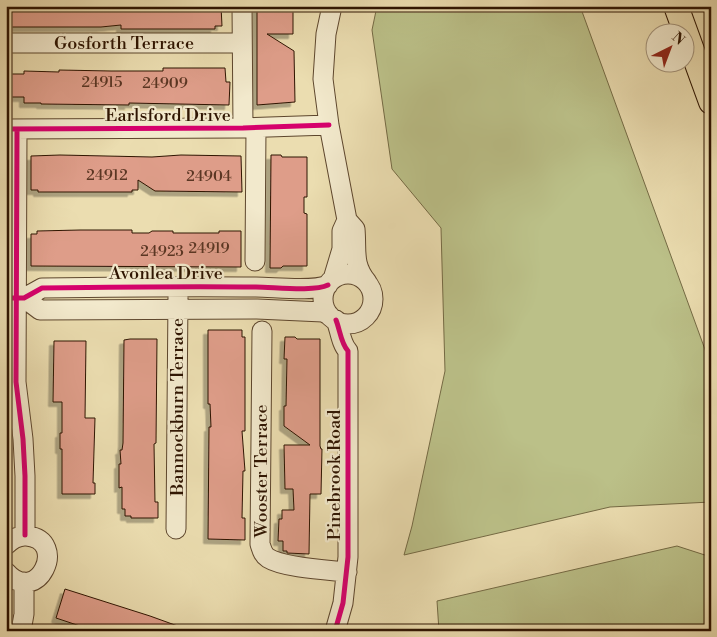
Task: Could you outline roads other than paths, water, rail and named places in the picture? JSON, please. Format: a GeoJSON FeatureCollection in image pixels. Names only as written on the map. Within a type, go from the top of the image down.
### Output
{"type":"FeatureCollection","features":[{"type":"Feature","properties":{"kind":"main road"},"geometry":{"type":"LineString","coordinates":[[676,6],[711,102]]}},
{"type":"Feature","properties":{"kind":"street"},"geometry":{"type":"LineString","coordinates":[[242,6],[241,43],[249,128],[255,261]]}},
{"type":"Feature","properties":{"kind":"street"},"geometry":{"type":"LineString","coordinates":[[332,6],[326,34],[323,71],[329,125],[347,220],[355,229],[356,261],[362,276],[371,288],[373,301],[372,307],[364,318],[350,323],[332,317],[325,308],[323,300],[342,250],[342,231],[347,220]]}},
{"type":"Feature","properties":{"kind":"street","name":"Gosforth Terrace"},"geometry":{"type":"LineString","coordinates":[[6,43],[241,43]]}},
{"type":"Feature","properties":{"kind":"street","name":"Earlsford Drive"},"geometry":{"type":"LineString","coordinates":[[12,129],[249,128],[329,125]]}},
{"type":"Feature","properties":{"kind":"street"},"geometry":{"type":"LineString","coordinates":[[12,129],[17,210],[16,382],[23,439],[25,536]]}},
{"type":"Feature","properties":{"kind":"street"},"geometry":{"type":"LineString","coordinates":[[330,282],[347,274],[361,277],[367,282]]}},
{"type":"Feature","properties":{"kind":"street","name":"Avonlea Drive"},"geometry":{"type":"LineString","coordinates":[[15,298],[42,288],[178,286],[310,289],[318,288],[330,282]]}},
{"type":"Feature","properties":{"kind":"street","name":"Bannockburn Terrace"},"geometry":{"type":"LineString","coordinates":[[176,529],[178,286]]}},
{"type":"Feature","properties":{"kind":"street","name":"Avonlea Drive"},"geometry":{"type":"LineString","coordinates":[[15,298],[40,310],[300,310],[323,312],[332,317]]}},
{"type":"Feature","properties":{"kind":"street","name":"Pinebrook Road"},"geometry":{"type":"LineString","coordinates":[[332,317],[340,330],[344,347],[348,351],[347,572],[343,603],[335,631]]}},
{"type":"Feature","properties":{"kind":"street","name":"Pinebrook Road"},"geometry":{"type":"LineString","coordinates":[[348,351],[353,348],[356,331],[364,318]]}},
{"type":"Feature","properties":{"kind":"street","name":"Wooster Terrace"},"geometry":{"type":"LineString","coordinates":[[262,331],[260,544],[262,551],[266,557],[289,565],[347,572]]}},
{"type":"Feature","properties":{"kind":"street"},"geometry":{"type":"LineString","coordinates":[[6,545],[12,539],[25,536],[38,539],[46,549],[48,562],[42,574],[37,578],[24,582],[12,578],[6,572]]}},
{"type":"Feature","properties":{"kind":"street"},"geometry":{"type":"LineString","coordinates":[[24,582],[24,630]]}}]}
